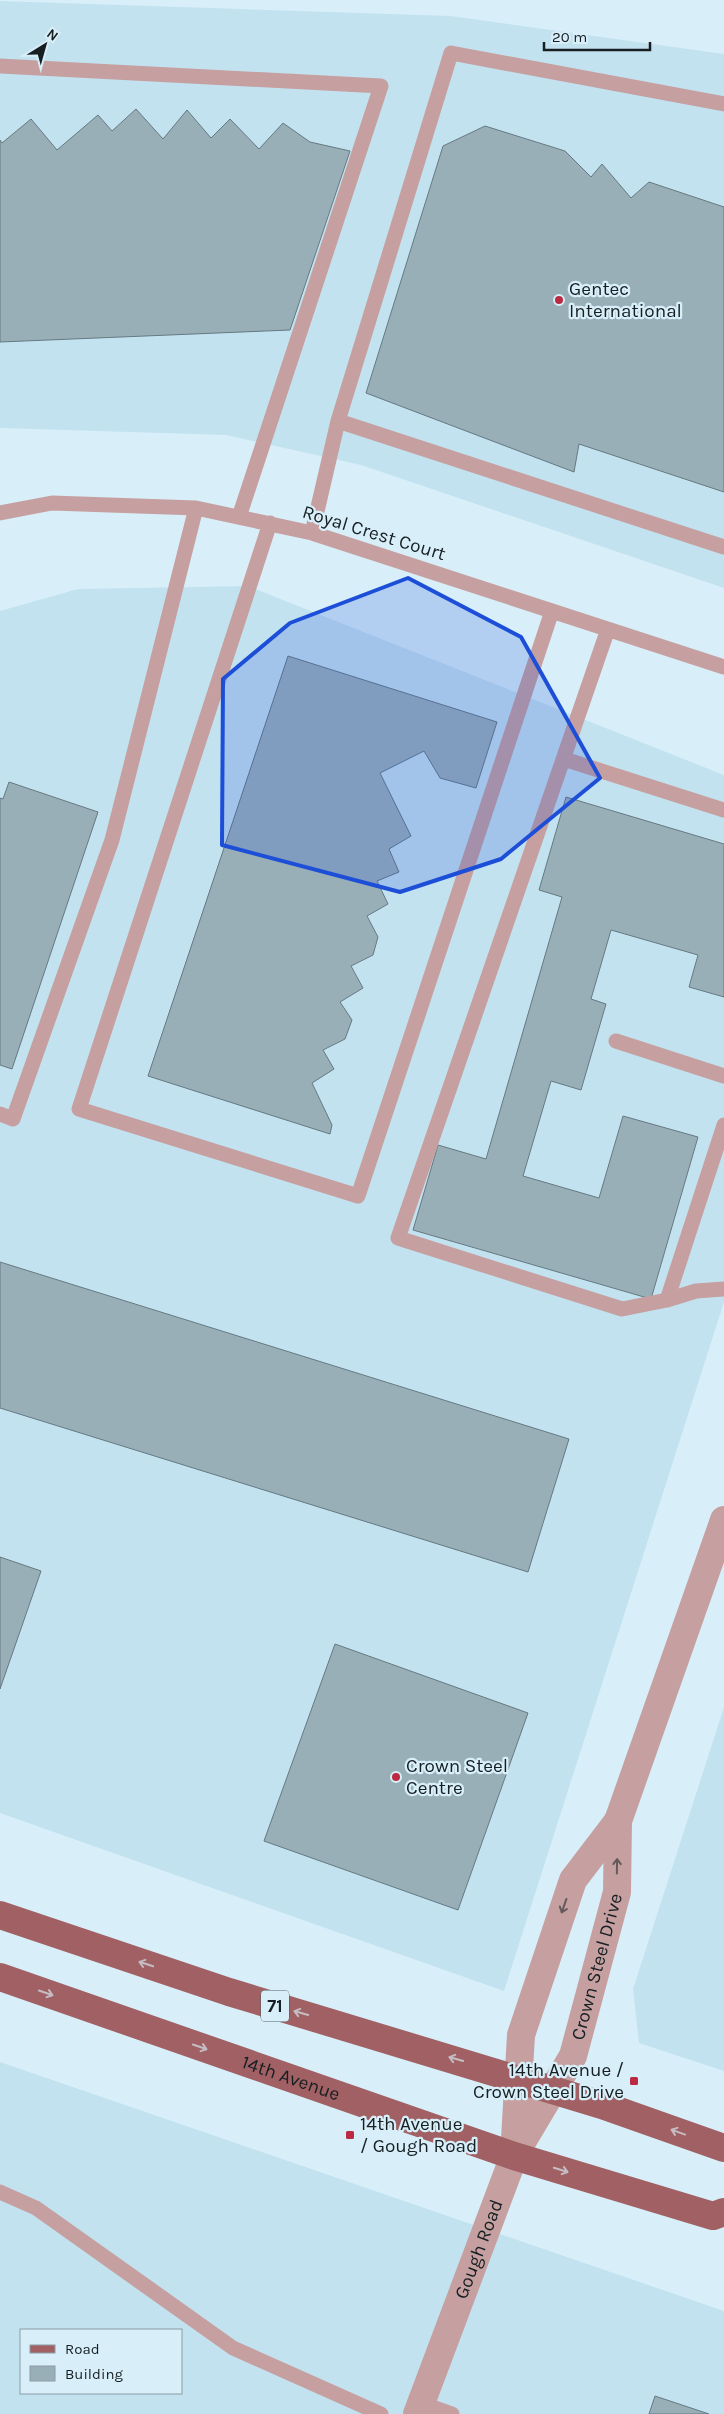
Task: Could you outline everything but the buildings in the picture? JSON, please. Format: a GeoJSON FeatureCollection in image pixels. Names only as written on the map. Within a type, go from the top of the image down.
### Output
{"type":"FeatureCollection","features":[{"type":"Feature","properties":{"kind":"main road","name":"71"},"geometry":{"type":"LineString","coordinates":[[0,1916],[229,1992],[602,2105],[724,2148]]}},
{"type":"Feature","properties":{"kind":"main road","name":"14th Avenue"},"geometry":{"type":"LineString","coordinates":[[0,1978],[514,2156],[713,2216],[724,2212]]}},
{"type":"Feature","properties":{"kind":"street","name":"Crown Steel Drive"},"geometry":{"type":"LineString","coordinates":[[518,2080],[521,2034],[573,1880],[618,1821],[724,1520]]}},
{"type":"Feature","properties":{"kind":"street","name":"Crown Steel Drive"},"geometry":{"type":"LineString","coordinates":[[514,2156],[573,2056],[617,1892],[618,1821]]}},
{"type":"Feature","properties":{"kind":"street","name":"Gough Road"},"geometry":{"type":"LineString","coordinates":[[419,2409],[514,2156],[518,2080]]}},
{"type":"Feature","properties":{"kind":"lane"},"geometry":{"type":"LineString","coordinates":[[312,532],[338,421],[450,53],[724,104]]}},
{"type":"Feature","properties":{"kind":"lane"},"geometry":{"type":"LineString","coordinates":[[0,66],[381,86],[239,518]]}},
{"type":"Feature","properties":{"kind":"lane"},"geometry":{"type":"LineString","coordinates":[[338,421],[724,547]]}},
{"type":"Feature","properties":{"kind":"lane","name":"Royal Crest Court"},"geometry":{"type":"LineString","coordinates":[[0,513],[52,503],[196,508],[270,523],[312,532],[724,667]]}},
{"type":"Feature","properties":{"kind":"lane"},"geometry":{"type":"LineString","coordinates":[[0,1114],[13,1119],[112,840],[196,508]]}},
{"type":"Feature","properties":{"kind":"lane"},"geometry":{"type":"LineString","coordinates":[[270,523],[79,1109],[358,1196],[552,611]]}},
{"type":"Feature","properties":{"kind":"lane"},"geometry":{"type":"LineString","coordinates":[[608,629],[398,1238],[622,1309],[667,1300],[696,1291],[724,1289]]}},
{"type":"Feature","properties":{"kind":"lane"},"geometry":{"type":"LineString","coordinates":[[564,759],[724,810]]}},
{"type":"Feature","properties":{"kind":"lane"},"geometry":{"type":"LineString","coordinates":[[616,1041],[724,1076]]}},
{"type":"Feature","properties":{"kind":"lane"},"geometry":{"type":"LineString","coordinates":[[667,1300],[724,1124]]}},
{"type":"Feature","properties":{"kind":"lane"},"geometry":{"type":"LineString","coordinates":[[0,2192],[36,2208],[233,2348],[381,2414]]}},
{"type":"Feature","properties":{"kind":"lane"},"geometry":{"type":"LineString","coordinates":[[419,2409],[452,2414]]}},
{"type":"Feature","properties":{"kind":"highlighted area"},"geometry":{"type":"Polygon","coordinates":[[[408,578],[521,637],[600,778],[501,859],[400,892],[222,845],[223,679],[290,623],[408,578]]]}},
{"type":"Feature","properties":{"kind":"shaded area"},"geometry":{"type":"Polygon","coordinates":[[[0,1],[451,16],[724,54],[724,588],[361,465],[226,435],[0,428],[0,1]]]}},
{"type":"Feature","properties":{"kind":"shaded area"},"geometry":{"type":"Polygon","coordinates":[[[248,586],[724,775],[724,1302],[504,1991],[0,1813],[0,611],[78,589],[248,586]]]}},
{"type":"Feature","properties":{"kind":"shaded area"},"geometry":{"type":"Polygon","coordinates":[[[724,1707],[724,2071],[639,2043],[633,1989],[724,1707]]]}},
{"type":"Feature","properties":{"kind":"shaded area"},"geometry":{"type":"Polygon","coordinates":[[[0,2062],[724,2311],[724,2414],[0,2414],[0,2062]]]}},
{"type":"Feature","properties":{"kind":"place","name":"Gentec International"},"geometry":{"type":"Point","coordinates":[559,300]}},
{"type":"Feature","properties":{"kind":"place","name":"Crown Steel Centre"},"geometry":{"type":"Point","coordinates":[396,1777]}},
{"type":"Feature","properties":{"kind":"place","name":"14th Avenue / Crown Steel Drive"},"geometry":{"type":"Point","coordinates":[634,2081]}},
{"type":"Feature","properties":{"kind":"place","name":"14th Avenue / Gough Road"},"geometry":{"type":"Point","coordinates":[350,2135]}}]}
